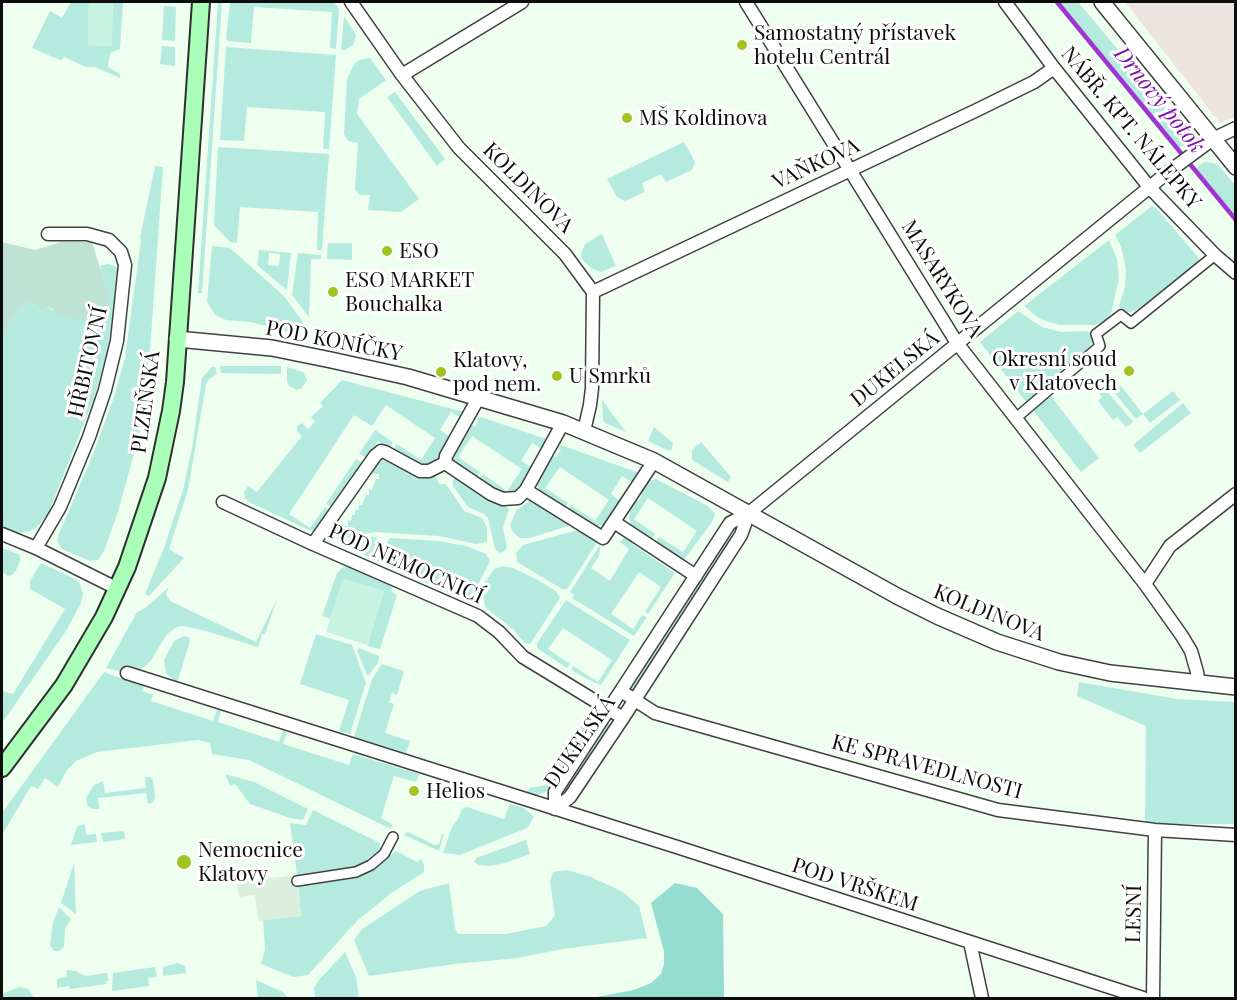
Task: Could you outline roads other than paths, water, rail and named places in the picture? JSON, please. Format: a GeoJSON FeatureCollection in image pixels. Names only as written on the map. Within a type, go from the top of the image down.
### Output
{"type":"FeatureCollection","features":[{"type":"Feature","properties":{"kind":"main road","name":"PLZEŇSKÁ"},"geometry":{"type":"LineString","coordinates":[[2,768],[64,685],[89,645],[118,589],[150,502],[162,458],[171,411],[201,2]]}},
{"type":"Feature","properties":{"kind":"street","name":"KOLDINOVA"},"geometry":{"type":"LineString","coordinates":[[351,2],[402,75],[459,148],[565,254],[593,292]]}},
{"type":"Feature","properties":{"kind":"street"},"geometry":{"type":"LineString","coordinates":[[402,75],[522,2]]}},
{"type":"Feature","properties":{"kind":"street","name":"MASARYKOVA"},"geometry":{"type":"LineString","coordinates":[[746,2],[957,343],[1145,584],[1191,651],[1198,684]]}},
{"type":"Feature","properties":{"kind":"street","name":"NÁBŘ. KPT. NÁLEPKY"},"geometry":{"type":"LineString","coordinates":[[1005,2],[1054,68],[1150,188],[1215,255],[1236,273]]}},
{"type":"Feature","properties":{"kind":"street"},"geometry":{"type":"LineString","coordinates":[[1102,2],[1236,167]]}},
{"type":"Feature","properties":{"kind":"street","name":"VAŇKOVA"},"geometry":{"type":"LineString","coordinates":[[593,292],[1034,82],[1054,68]]}},
{"type":"Feature","properties":{"kind":"street","name":"DUKELSKÁ"},"geometry":{"type":"LineString","coordinates":[[555,809],[555,792],[730,523],[749,513],[1167,173],[1198,149],[1236,128]]}},
{"type":"Feature","properties":{"kind":"street","name":"HŘBITOVNÍ"},"geometry":{"type":"LineString","coordinates":[[36,548],[60,507],[89,437],[105,390],[117,341],[125,265],[121,252],[109,240],[87,234],[48,234]]}},
{"type":"Feature","properties":{"kind":"street"},"geometry":{"type":"LineString","coordinates":[[1016,418],[1100,346],[1096,334],[1121,315],[1131,323],[1215,255]]}},
{"type":"Feature","properties":{"kind":"street"},"geometry":{"type":"LineString","coordinates":[[584,431],[590,405],[593,292]]}},
{"type":"Feature","properties":{"kind":"street","name":"POD KONÍČKY"},"geometry":{"type":"LineString","coordinates":[[177,339],[272,348],[402,376],[563,423],[654,461],[749,513]]}},
{"type":"Feature","properties":{"kind":"street"},"geometry":{"type":"LineString","coordinates":[[445,463],[446,456],[479,398]]}},
{"type":"Feature","properties":{"kind":"street"},"geometry":{"type":"LineString","coordinates":[[445,463],[491,494],[503,499],[518,498],[526,490],[563,423]]}},
{"type":"Feature","properties":{"kind":"street"},"geometry":{"type":"LineString","coordinates":[[313,544],[378,453],[386,452],[411,467],[423,471],[429,471],[445,463]]}},
{"type":"Feature","properties":{"kind":"street"},"geometry":{"type":"LineString","coordinates":[[526,490],[603,538],[654,461]]}},
{"type":"Feature","properties":{"kind":"street"},"geometry":{"type":"LineString","coordinates":[[1145,584],[1170,546],[1236,494]]}},
{"type":"Feature","properties":{"kind":"street","name":"POD NEMOCNICÍ"},"geometry":{"type":"LineString","coordinates":[[223,502],[478,616],[499,632],[523,657],[623,718]]}},
{"type":"Feature","properties":{"kind":"street","name":"KOLDINOVA"},"geometry":{"type":"LineString","coordinates":[[749,513],[912,604],[997,642],[1044,658],[1090,669],[1142,678],[1236,687]]}},
{"type":"Feature","properties":{"kind":"street","name":"DUKELSKÁ"},"geometry":{"type":"LineString","coordinates":[[555,809],[570,797],[623,718],[741,535],[749,513]]}},
{"type":"Feature","properties":{"kind":"street"},"geometry":{"type":"LineString","coordinates":[[614,522],[696,576]]}},
{"type":"Feature","properties":{"kind":"street"},"geometry":{"type":"LineString","coordinates":[[2,534],[36,548],[118,589]]}},
{"type":"Feature","properties":{"kind":"street"},"geometry":{"type":"LineString","coordinates":[[126,674],[555,809]]}},
{"type":"Feature","properties":{"kind":"street","name":"KE SPRAVEDLNOSTI"},"geometry":{"type":"LineString","coordinates":[[621,691],[655,713],[998,810],[1155,830],[1236,835]]}},
{"type":"Feature","properties":{"kind":"street","name":"POD VRŠKEM"},"geometry":{"type":"LineString","coordinates":[[555,809],[1143,999]]}},
{"type":"Feature","properties":{"kind":"street","name":"LESNÍ"},"geometry":{"type":"LineString","coordinates":[[1153,999],[1155,830]]}},
{"type":"Feature","properties":{"kind":"street"},"geometry":{"type":"LineString","coordinates":[[297,881],[356,872],[371,865],[384,854],[393,837]]}},
{"type":"Feature","properties":{"kind":"street"},"geometry":{"type":"LineString","coordinates":[[970,942],[982,999]]}},
{"type":"Feature","properties":{"kind":"waterway","name":"Drnový potok"},"geometry":{"type":"LineString","coordinates":[[1057,2],[1236,220]]}},
{"type":"Feature","properties":{"kind":"place","name":"Samostatný přístavek hotelu Centrál"},"geometry":{"type":"Point","coordinates":[742,45]}},
{"type":"Feature","properties":{"kind":"place","name":"MŠ Koldinova"},"geometry":{"type":"Point","coordinates":[627,118]}},
{"type":"Feature","properties":{"kind":"place","name":"ESO"},"geometry":{"type":"Point","coordinates":[387,251]}},
{"type":"Feature","properties":{"kind":"place","name":"ESO MARKET Bouchalka"},"geometry":{"type":"Point","coordinates":[333,292]}},
{"type":"Feature","properties":{"kind":"place","name":"Okresní soud v Klatovech"},"geometry":{"type":"Point","coordinates":[1129,371]}},
{"type":"Feature","properties":{"kind":"place","name":"Klatovy, pod nem."},"geometry":{"type":"Point","coordinates":[441,372]}},
{"type":"Feature","properties":{"kind":"place","name":"U Smrků"},"geometry":{"type":"Point","coordinates":[557,376]}},
{"type":"Feature","properties":{"kind":"place","name":"Helios"},"geometry":{"type":"Point","coordinates":[414,791]}},
{"type":"Feature","properties":{"kind":"place","name":"Nemocnice Klatovy"},"geometry":{"type":"Point","coordinates":[184,862]}}]}
